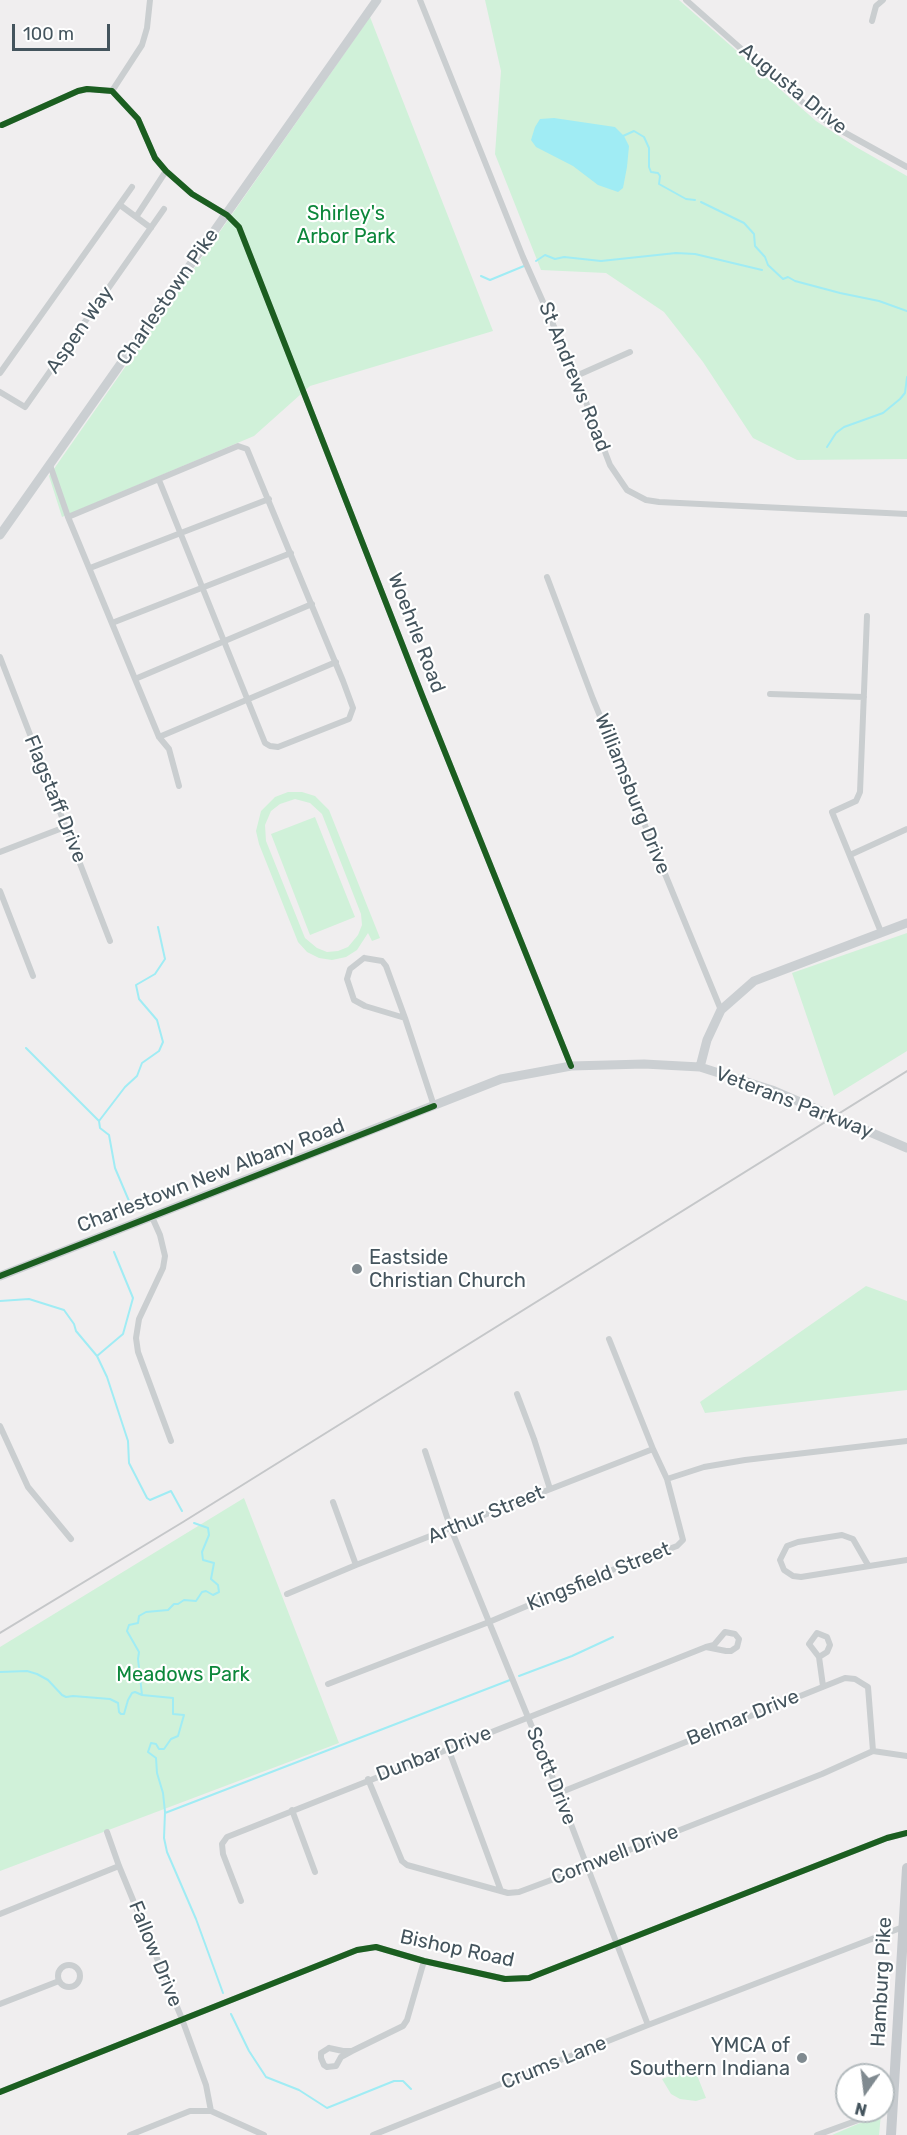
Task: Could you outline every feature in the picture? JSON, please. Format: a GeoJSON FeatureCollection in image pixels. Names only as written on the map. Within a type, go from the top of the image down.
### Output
{"type":"FeatureCollection","features":[{"type":"Feature","properties":{"kind":"main road","name":"Charlestown Pike"},"geometry":{"type":"LineString","coordinates":[[0,535],[377,0]]}},
{"type":"Feature","properties":{"kind":"main road"},"geometry":{"type":"LineString","coordinates":[[700,1067],[707,1040],[721,1010],[754,981],[907,923]]}},
{"type":"Feature","properties":{"kind":"main road","name":"Veterans Parkway"},"geometry":{"type":"LineString","coordinates":[[571,1066],[644,1064],[700,1067],[772,1090],[907,1148]]}},
{"type":"Feature","properties":{"kind":"main road","name":"Charlestown New Albany Road"},"geometry":{"type":"LineString","coordinates":[[0,1276],[501,1079],[571,1066]]}},
{"type":"Feature","properties":{"kind":"main road","name":"Hamburg Pike"},"geometry":{"type":"LineString","coordinates":[[890,2063],[907,1868]]}},
{"type":"Feature","properties":{"kind":"street"},"geometry":{"type":"LineString","coordinates":[[112,91],[142,45],[147,28],[150,0]]}},
{"type":"Feature","properties":{"kind":"street","name":"St Andrews Road"},"geometry":{"type":"LineString","coordinates":[[420,0],[523,257],[576,376],[610,465],[627,490],[646,500],[907,514]]}},
{"type":"Feature","properties":{"kind":"street","name":"Augusta Drive"},"geometry":{"type":"LineString","coordinates":[[686,0],[831,125],[907,167]]}},
{"type":"Feature","properties":{"kind":"street"},"geometry":{"type":"LineString","coordinates":[[872,21],[876,6],[883,0]]}},
{"type":"Feature","properties":{"kind":"street"},"geometry":{"type":"LineString","coordinates":[[2,125],[87,89],[112,91],[138,120],[154,158],[167,173],[192,194],[227,215]]}},
{"type":"Feature","properties":{"kind":"street"},"geometry":{"type":"LineString","coordinates":[[137,218],[167,173]]}},
{"type":"Feature","properties":{"kind":"street","name":"Aspen Way"},"geometry":{"type":"LineString","coordinates":[[0,373],[132,188]]}},
{"type":"Feature","properties":{"kind":"street"},"geometry":{"type":"LineString","coordinates":[[120,205],[151,228]]}},
{"type":"Feature","properties":{"kind":"street","name":"Aspen Way"},"geometry":{"type":"LineString","coordinates":[[0,392],[25,407],[164,209]]}},
{"type":"Feature","properties":{"kind":"street","name":"Woehrle Road"},"geometry":{"type":"LineString","coordinates":[[227,215],[239,227],[422,695],[571,1066]]}},
{"type":"Feature","properties":{"kind":"street"},"geometry":{"type":"LineString","coordinates":[[576,376],[630,352]]}},
{"type":"Feature","properties":{"kind":"street"},"geometry":{"type":"LineString","coordinates":[[68,517],[238,446],[243,446],[250,451],[353,708],[348,720],[278,747],[265,743],[159,480]]}},
{"type":"Feature","properties":{"kind":"street"},"geometry":{"type":"LineString","coordinates":[[50,465],[68,517],[159,737],[169,749],[179,786]]}},
{"type":"Feature","properties":{"kind":"street"},"geometry":{"type":"LineString","coordinates":[[90,568],[269,499]]}},
{"type":"Feature","properties":{"kind":"street"},"geometry":{"type":"LineString","coordinates":[[112,623],[291,552]]}},
{"type":"Feature","properties":{"kind":"street","name":"Williamsburg Drive"},"geometry":{"type":"LineString","coordinates":[[547,577],[597,710],[721,1010]]}},
{"type":"Feature","properties":{"kind":"street"},"geometry":{"type":"LineString","coordinates":[[135,679],[312,604]]}},
{"type":"Feature","properties":{"kind":"street"},"geometry":{"type":"LineString","coordinates":[[867,616],[860,796],[856,801],[832,812],[881,932]]}},
{"type":"Feature","properties":{"kind":"street","name":"Flagstaff Drive"},"geometry":{"type":"LineString","coordinates":[[0,657],[110,941]]}},
{"type":"Feature","properties":{"kind":"street"},"geometry":{"type":"LineString","coordinates":[[159,737],[336,662]]}},
{"type":"Feature","properties":{"kind":"street"},"geometry":{"type":"LineString","coordinates":[[770,694],[864,697]]}},
{"type":"Feature","properties":{"kind":"street"},"geometry":{"type":"LineString","coordinates":[[0,852],[65,827]]}},
{"type":"Feature","properties":{"kind":"street"},"geometry":{"type":"LineString","coordinates":[[850,855],[907,829]]}},
{"type":"Feature","properties":{"kind":"street"},"geometry":{"type":"LineString","coordinates":[[0,891],[33,976]]}},
{"type":"Feature","properties":{"kind":"street"},"geometry":{"type":"LineString","coordinates":[[405,1018],[365,1006],[354,1000],[347,979],[351,969],[358,961],[364,958],[373,959],[382,961],[386,966],[405,1018],[434,1106]]}},
{"type":"Feature","properties":{"kind":"street"},"geometry":{"type":"LineString","coordinates":[[152,1217],[160,1235],[165,1256],[163,1268],[139,1319],[136,1338],[138,1352],[171,1441]]}},
{"type":"Feature","properties":{"kind":"street"},"geometry":{"type":"LineString","coordinates":[[609,1339],[667,1479],[704,1467],[745,1460],[907,1441]]}},
{"type":"Feature","properties":{"kind":"street"},"geometry":{"type":"LineString","coordinates":[[517,1394],[550,1489]]}},
{"type":"Feature","properties":{"kind":"street"},"geometry":{"type":"LineString","coordinates":[[0,1426],[28,1487],[71,1539]]}},
{"type":"Feature","properties":{"kind":"street","name":"Arthur Street"},"geometry":{"type":"LineString","coordinates":[[287,1594],[653,1449]]}},
{"type":"Feature","properties":{"kind":"street","name":"Scott Drive"},"geometry":{"type":"LineString","coordinates":[[425,1451],[451,1529],[559,1793],[648,2025]]}},
{"type":"Feature","properties":{"kind":"street","name":"Kingsfield Street"},"geometry":{"type":"LineString","coordinates":[[328,1684],[677,1546],[683,1540],[667,1479]]}},
{"type":"Feature","properties":{"kind":"street"},"geometry":{"type":"LineString","coordinates":[[333,1502],[356,1565]]}},
{"type":"Feature","properties":{"kind":"street"},"geometry":{"type":"LineString","coordinates":[[868,1565],[853,1539],[842,1535],[787,1546],[780,1560],[784,1570],[793,1576],[801,1577],[907,1560]]}},
{"type":"Feature","properties":{"kind":"street","name":"Dunbar Drive"},"geometry":{"type":"LineString","coordinates":[[241,1901],[223,1854],[223,1840],[227,1837],[368,1779],[706,1647],[714,1645],[725,1632],[735,1634],[739,1639],[737,1647],[731,1651],[706,1647]]}},
{"type":"Feature","properties":{"kind":"street"},"geometry":{"type":"LineString","coordinates":[[819,1657],[823,1686]]}},
{"type":"Feature","properties":{"kind":"street","name":"Belmar Drive"},"geometry":{"type":"LineString","coordinates":[[559,1793],[845,1678],[855,1679],[868,1687],[873,1751]]}},
{"type":"Feature","properties":{"kind":"street"},"geometry":{"type":"LineString","coordinates":[[448,1748],[501,1891]]}},
{"type":"Feature","properties":{"kind":"street"},"geometry":{"type":"LineString","coordinates":[[873,1751],[907,1756]]}},
{"type":"Feature","properties":{"kind":"street","name":"Cornwell Drive"},"geometry":{"type":"LineString","coordinates":[[368,1779],[402,1861],[407,1865],[501,1891],[519,1892],[822,1774],[873,1751]]}},
{"type":"Feature","properties":{"kind":"street"},"geometry":{"type":"LineString","coordinates":[[292,1810],[315,1872]]}},
{"type":"Feature","properties":{"kind":"street","name":"Fallow Drive"},"geometry":{"type":"LineString","coordinates":[[107,1832],[182,2019],[206,2085],[211,2111]]}},
{"type":"Feature","properties":{"kind":"street","name":"Bishop Road"},"geometry":{"type":"LineString","coordinates":[[0,2092],[357,1950],[376,1947],[424,1961],[494,1977],[518,1980],[540,1975],[887,1838],[907,1833]]}},
{"type":"Feature","properties":{"kind":"street"},"geometry":{"type":"LineString","coordinates":[[0,1914],[119,1866]]}},
{"type":"Feature","properties":{"kind":"street","name":"Crums Lane"},"geometry":{"type":"LineString","coordinates":[[373,2135],[648,2025],[903,1927]]}},
{"type":"Feature","properties":{"kind":"street"},"geometry":{"type":"LineString","coordinates":[[352,2051],[329,2048],[321,2053],[321,2058],[324,2065],[336,2066],[341,2057],[403,2026],[407,2020],[424,1961]]}},
{"type":"Feature","properties":{"kind":"street"},"geometry":{"type":"LineString","coordinates":[[0,2004],[59,1981]]}},
{"type":"Feature","properties":{"kind":"street"},"geometry":{"type":"LineString","coordinates":[[130,2135],[190,2111],[211,2111],[264,2135]]}},
{"type":"Feature","properties":{"kind":"street"},"geometry":{"type":"LineString","coordinates":[[817,2135],[850,2123]]}},
{"type":"Feature","properties":{"kind":"green space"},"geometry":{"type":"Polygon","coordinates":[[[485,0],[679,0],[816,121],[907,176],[907,459],[797,460],[753,438],[703,362],[664,312],[606,273],[541,270],[495,154],[501,71],[485,0]]]}},
{"type":"Feature","properties":{"kind":"green space","name":"Shirley's Arbor Park"},"geometry":{"type":"Polygon","coordinates":[[[370,17],[493,331],[310,386],[254,436],[62,517],[49,476],[370,17]]]}},
{"type":"Feature","properties":{"kind":"green space"},"geometry":{"type":"Polygon","coordinates":[[[288,792],[302,792],[315,796],[329,810],[380,938],[372,941],[368,933],[357,950],[346,957],[332,960],[319,958],[307,952],[298,942],[256,831],[261,811],[275,797],[288,792]],[[295,799],[280,804],[271,811],[265,825],[266,841],[305,938],[317,948],[327,952],[338,951],[348,947],[358,935],[362,925],[361,914],[322,814],[310,803],[295,799]]]}},
{"type":"Feature","properties":{"kind":"green space"},"geometry":{"type":"Polygon","coordinates":[[[315,817],[355,917],[310,935],[271,834],[315,817]]]}},
{"type":"Feature","properties":{"kind":"green space"},"geometry":{"type":"Polygon","coordinates":[[[907,933],[907,1051],[834,1096],[792,973],[907,933]]]}},
{"type":"Feature","properties":{"kind":"green space"},"geometry":{"type":"Polygon","coordinates":[[[866,1286],[907,1301],[907,1390],[705,1413],[700,1402],[866,1286]]]}},
{"type":"Feature","properties":{"kind":"green space","name":"Meadows Park"},"geometry":{"type":"Polygon","coordinates":[[[244,1498],[339,1743],[0,1871],[0,1647],[244,1498]]]}},
{"type":"Feature","properties":{"kind":"green space"},"geometry":{"type":"Polygon","coordinates":[[[691,2068],[695,2070],[706,2098],[696,2101],[680,2099],[671,2094],[662,2079],[691,2068]]]}},
{"type":"Feature","properties":{"kind":"green space"},"geometry":{"type":"Polygon","coordinates":[[[860,2123],[880,2123],[879,2135],[832,2135],[860,2123]]]}},
{"type":"Feature","properties":{"kind":"water"},"geometry":{"type":"Polygon","coordinates":[[[554,118],[615,127],[624,136],[629,146],[623,188],[618,192],[598,185],[573,166],[536,147],[531,140],[535,127],[540,119],[554,118]]]}},
{"type":"Feature","properties":{"kind":"waterway"},"geometry":{"type":"LineString","coordinates":[[623,136],[634,131],[644,137],[649,148],[649,167],[651,172],[658,173],[660,176],[659,184],[686,199],[695,200]]}},
{"type":"Feature","properties":{"kind":"waterway"},"geometry":{"type":"LineString","coordinates":[[701,202],[744,223],[754,234],[755,246],[765,257],[768,265],[783,279],[788,277],[795,281],[879,301],[907,311]]}},
{"type":"Feature","properties":{"kind":"waterway"},"geometry":{"type":"LineString","coordinates":[[536,261],[545,255],[555,259],[564,257],[601,261],[676,253],[695,254],[762,270]]}},
{"type":"Feature","properties":{"kind":"waterway"},"geometry":{"type":"LineString","coordinates":[[481,276],[490,280],[524,266]]}},
{"type":"Feature","properties":{"kind":"waterway"},"geometry":{"type":"LineString","coordinates":[[827,447],[836,433],[844,427],[883,413],[900,399],[905,393],[907,377]]}},
{"type":"Feature","properties":{"kind":"waterway"},"geometry":{"type":"LineString","coordinates":[[99,1121],[125,1087],[137,1076],[142,1063],[159,1051],[163,1042],[157,1020],[139,999],[136,985],[155,974],[165,959],[158,927]]}},
{"type":"Feature","properties":{"kind":"waterway"},"geometry":{"type":"LineString","coordinates":[[26,1048],[99,1121],[100,1128],[109,1135],[115,1168],[132,1208]]}},
{"type":"Feature","properties":{"kind":"waterway"},"geometry":{"type":"LineString","coordinates":[[97,1356],[123,1334],[133,1298],[114,1252]]}},
{"type":"Feature","properties":{"kind":"waterway"},"geometry":{"type":"LineString","coordinates":[[0,1301],[29,1299],[64,1310],[76,1331],[97,1356],[107,1377],[128,1441],[129,1463],[147,1498],[150,1500],[171,1491],[182,1511]]}},
{"type":"Feature","properties":{"kind":"waterway"},"geometry":{"type":"LineString","coordinates":[[142,1695],[139,1652],[127,1631],[129,1625],[138,1623],[139,1616],[146,1612],[168,1610],[174,1604],[184,1600],[196,1601],[202,1592],[206,1591],[213,1595],[219,1592],[218,1585],[211,1579],[214,1563],[203,1560],[202,1552],[209,1535],[208,1528],[194,1523]]}},
{"type":"Feature","properties":{"kind":"waterway"},"geometry":{"type":"LineString","coordinates":[[519,1676],[572,1656],[613,1637]]}},
{"type":"Feature","properties":{"kind":"waterway"},"geometry":{"type":"LineString","coordinates":[[0,1672],[27,1671],[37,1674],[48,1680],[66,1697],[110,1699],[118,1703],[121,1714],[124,1714],[128,1700],[135,1692],[142,1695],[173,1698],[173,1714],[184,1715],[178,1736],[171,1739],[164,1749],[159,1749],[156,1744],[151,1743],[148,1752],[156,1758],[157,1773],[163,1793],[164,1838],[167,1852],[196,1919],[223,1993]]}},
{"type":"Feature","properties":{"kind":"waterway"},"geometry":{"type":"LineString","coordinates":[[165,1813],[510,1680]]}},
{"type":"Feature","properties":{"kind":"waterway"},"geometry":{"type":"LineString","coordinates":[[231,2014],[249,2051],[266,2077],[299,2090],[327,2108],[394,2081],[403,2081],[411,2089]]}},
{"type":"Feature","properties":{"kind":"railway"},"geometry":{"type":"LineString","coordinates":[[0,1633],[183,1522],[907,1071]]}},
{"type":"Feature","properties":{"kind":"cycle path"},"geometry":{"type":"LineString","coordinates":[[2,125],[78,91],[87,89],[112,91],[138,119],[155,158],[166,171],[192,194],[227,215],[239,227],[422,695],[571,1066]]}},
{"type":"Feature","properties":{"kind":"cycle path"},"geometry":{"type":"LineString","coordinates":[[0,1276],[434,1106]]}},
{"type":"Feature","properties":{"kind":"cycle path"},"geometry":{"type":"LineString","coordinates":[[0,2092],[357,1950],[376,1947],[424,1961],[505,1979],[529,1978],[887,1838],[907,1833]]}},
{"type":"Feature","properties":{"kind":"place","name":"Eastside Christian Church"},"geometry":{"type":"Point","coordinates":[357,1269]}},
{"type":"Feature","properties":{"kind":"place","name":"YMCA of Southern Indiana"},"geometry":{"type":"Point","coordinates":[802,2058]}}]}
